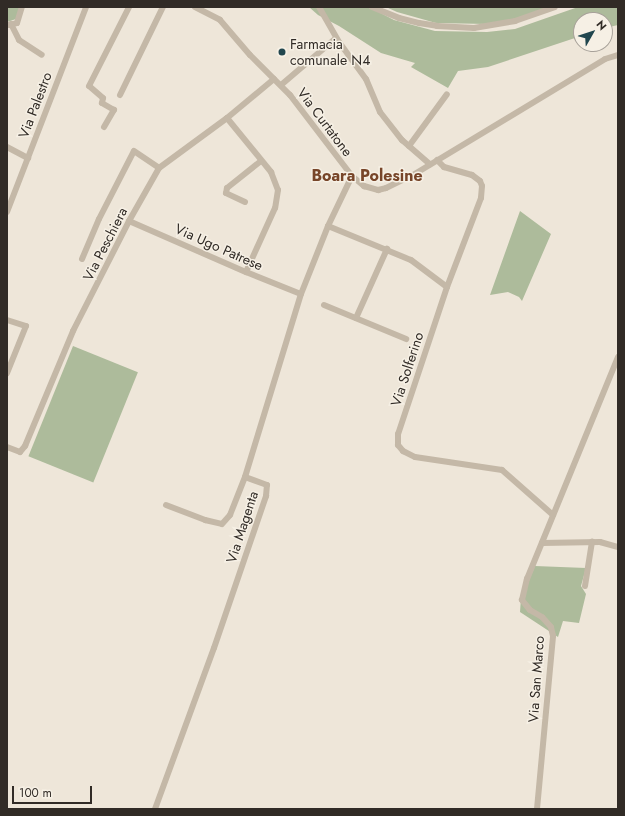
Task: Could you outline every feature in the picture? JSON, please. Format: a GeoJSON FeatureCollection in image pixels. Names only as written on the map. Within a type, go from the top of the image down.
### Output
{"type":"FeatureCollection","features":[{"type":"Feature","properties":{"kind":"street"},"geometry":{"type":"LineString","coordinates":[[22,7],[16,23],[9,25],[19,40],[42,54]]}},
{"type":"Feature","properties":{"kind":"street","name":"Via Palestro"},"geometry":{"type":"LineString","coordinates":[[7,212],[86,7]]}},
{"type":"Feature","properties":{"kind":"street"},"geometry":{"type":"LineString","coordinates":[[104,127],[114,110],[102,103],[103,98],[89,86],[130,7]]}},
{"type":"Feature","properties":{"kind":"street"},"geometry":{"type":"LineString","coordinates":[[120,95],[163,7]]}},
{"type":"Feature","properties":{"kind":"street","name":"Via Curtatone"},"geometry":{"type":"LineString","coordinates":[[194,7],[220,20],[274,79],[282,85],[352,176],[364,186],[373,190],[382,190],[430,164],[605,59],[618,55]]}},
{"type":"Feature","properties":{"kind":"street"},"geometry":{"type":"LineString","coordinates":[[319,7],[336,38],[366,79],[380,112],[409,146],[430,164]]}},
{"type":"Feature","properties":{"kind":"street"},"geometry":{"type":"LineString","coordinates":[[372,7],[399,18],[419,23],[437,26],[474,28],[515,21],[555,7]]}},
{"type":"Feature","properties":{"kind":"street"},"geometry":{"type":"LineString","coordinates":[[282,85],[336,38]]}},
{"type":"Feature","properties":{"kind":"street","name":"Via Peschiera"},"geometry":{"type":"LineString","coordinates":[[7,447],[20,452],[25,446],[73,331],[129,221],[159,168],[228,118],[274,79]]}},
{"type":"Feature","properties":{"kind":"street"},"geometry":{"type":"LineString","coordinates":[[409,146],[447,94]]}},
{"type":"Feature","properties":{"kind":"street"},"geometry":{"type":"LineString","coordinates":[[228,118],[275,179],[278,190],[278,200],[246,272]]}},
{"type":"Feature","properties":{"kind":"street"},"geometry":{"type":"LineString","coordinates":[[7,147],[28,158]]}},
{"type":"Feature","properties":{"kind":"street"},"geometry":{"type":"LineString","coordinates":[[82,259],[134,151],[159,168]]}},
{"type":"Feature","properties":{"kind":"street","name":"Via Solferino"},"geometry":{"type":"LineString","coordinates":[[437,160],[444,167],[477,178],[482,186],[480,198],[447,287],[398,434],[398,445],[403,451],[415,457],[502,470],[553,514]]}},
{"type":"Feature","properties":{"kind":"street"},"geometry":{"type":"LineString","coordinates":[[245,202],[226,193],[227,188],[261,161]]}},
{"type":"Feature","properties":{"kind":"street","name":"Via Magenta"},"geometry":{"type":"LineString","coordinates":[[154,809],[212,655],[266,496],[267,485],[245,477],[301,294],[328,226],[352,176]]}},
{"type":"Feature","properties":{"kind":"street","name":"Via Ugo Patrese"},"geometry":{"type":"LineString","coordinates":[[129,221],[246,272],[301,294]]}},
{"type":"Feature","properties":{"kind":"street"},"geometry":{"type":"LineString","coordinates":[[328,226],[411,260],[447,287]]}},
{"type":"Feature","properties":{"kind":"street"},"geometry":{"type":"LineString","coordinates":[[356,318],[387,249]]}},
{"type":"Feature","properties":{"kind":"street"},"geometry":{"type":"LineString","coordinates":[[324,305],[406,339]]}},
{"type":"Feature","properties":{"kind":"street"},"geometry":{"type":"LineString","coordinates":[[7,320],[26,326],[7,373]]}},
{"type":"Feature","properties":{"kind":"street","name":"Via San Marco"},"geometry":{"type":"LineString","coordinates":[[537,809],[553,636],[551,627],[542,618],[530,610],[522,600],[527,579],[553,514],[615,372],[618,357]]}},
{"type":"Feature","properties":{"kind":"street"},"geometry":{"type":"LineString","coordinates":[[166,505],[205,520],[222,524],[230,515],[245,477]]}},
{"type":"Feature","properties":{"kind":"street"},"geometry":{"type":"LineString","coordinates":[[585,586],[592,542]]}},
{"type":"Feature","properties":{"kind":"street"},"geometry":{"type":"LineString","coordinates":[[542,543],[600,542],[618,547]]}},
{"type":"Feature","properties":{"kind":"green space"},"geometry":{"type":"Polygon","coordinates":[[[7,7],[20,7],[16,19],[7,22],[7,7]]]}},
{"type":"Feature","properties":{"kind":"green space"},"geometry":{"type":"Polygon","coordinates":[[[309,7],[369,7],[394,20],[435,31],[487,32],[515,29],[578,7],[618,7],[618,25],[613,26],[613,12],[573,12],[573,39],[488,67],[458,71],[448,88],[411,67],[415,63],[381,53],[339,26],[318,15],[309,7]]]}},
{"type":"Feature","properties":{"kind":"green space"},"geometry":{"type":"Polygon","coordinates":[[[386,7],[554,7],[513,21],[487,24],[436,23],[397,12],[386,7]]]}},
{"type":"Feature","properties":{"kind":"green space"},"geometry":{"type":"Polygon","coordinates":[[[520,211],[551,234],[522,301],[519,297],[508,292],[490,295],[520,211]]]}},
{"type":"Feature","properties":{"kind":"green space"},"geometry":{"type":"Polygon","coordinates":[[[73,346],[138,372],[93,483],[28,456],[73,346]]]}},
{"type":"Feature","properties":{"kind":"green space"},"geometry":{"type":"Polygon","coordinates":[[[535,566],[586,568],[581,586],[586,594],[579,623],[563,621],[558,637],[520,612],[521,598],[535,566]]]}},
{"type":"Feature","properties":{"kind":"place","name":"Farmacia comunale N4"},"geometry":{"type":"Point","coordinates":[282,52]}},
{"type":"Feature","properties":{"kind":"district","name":"Boara Polesine"},"geometry":{"type":"Point","coordinates":[367,176]}}]}
